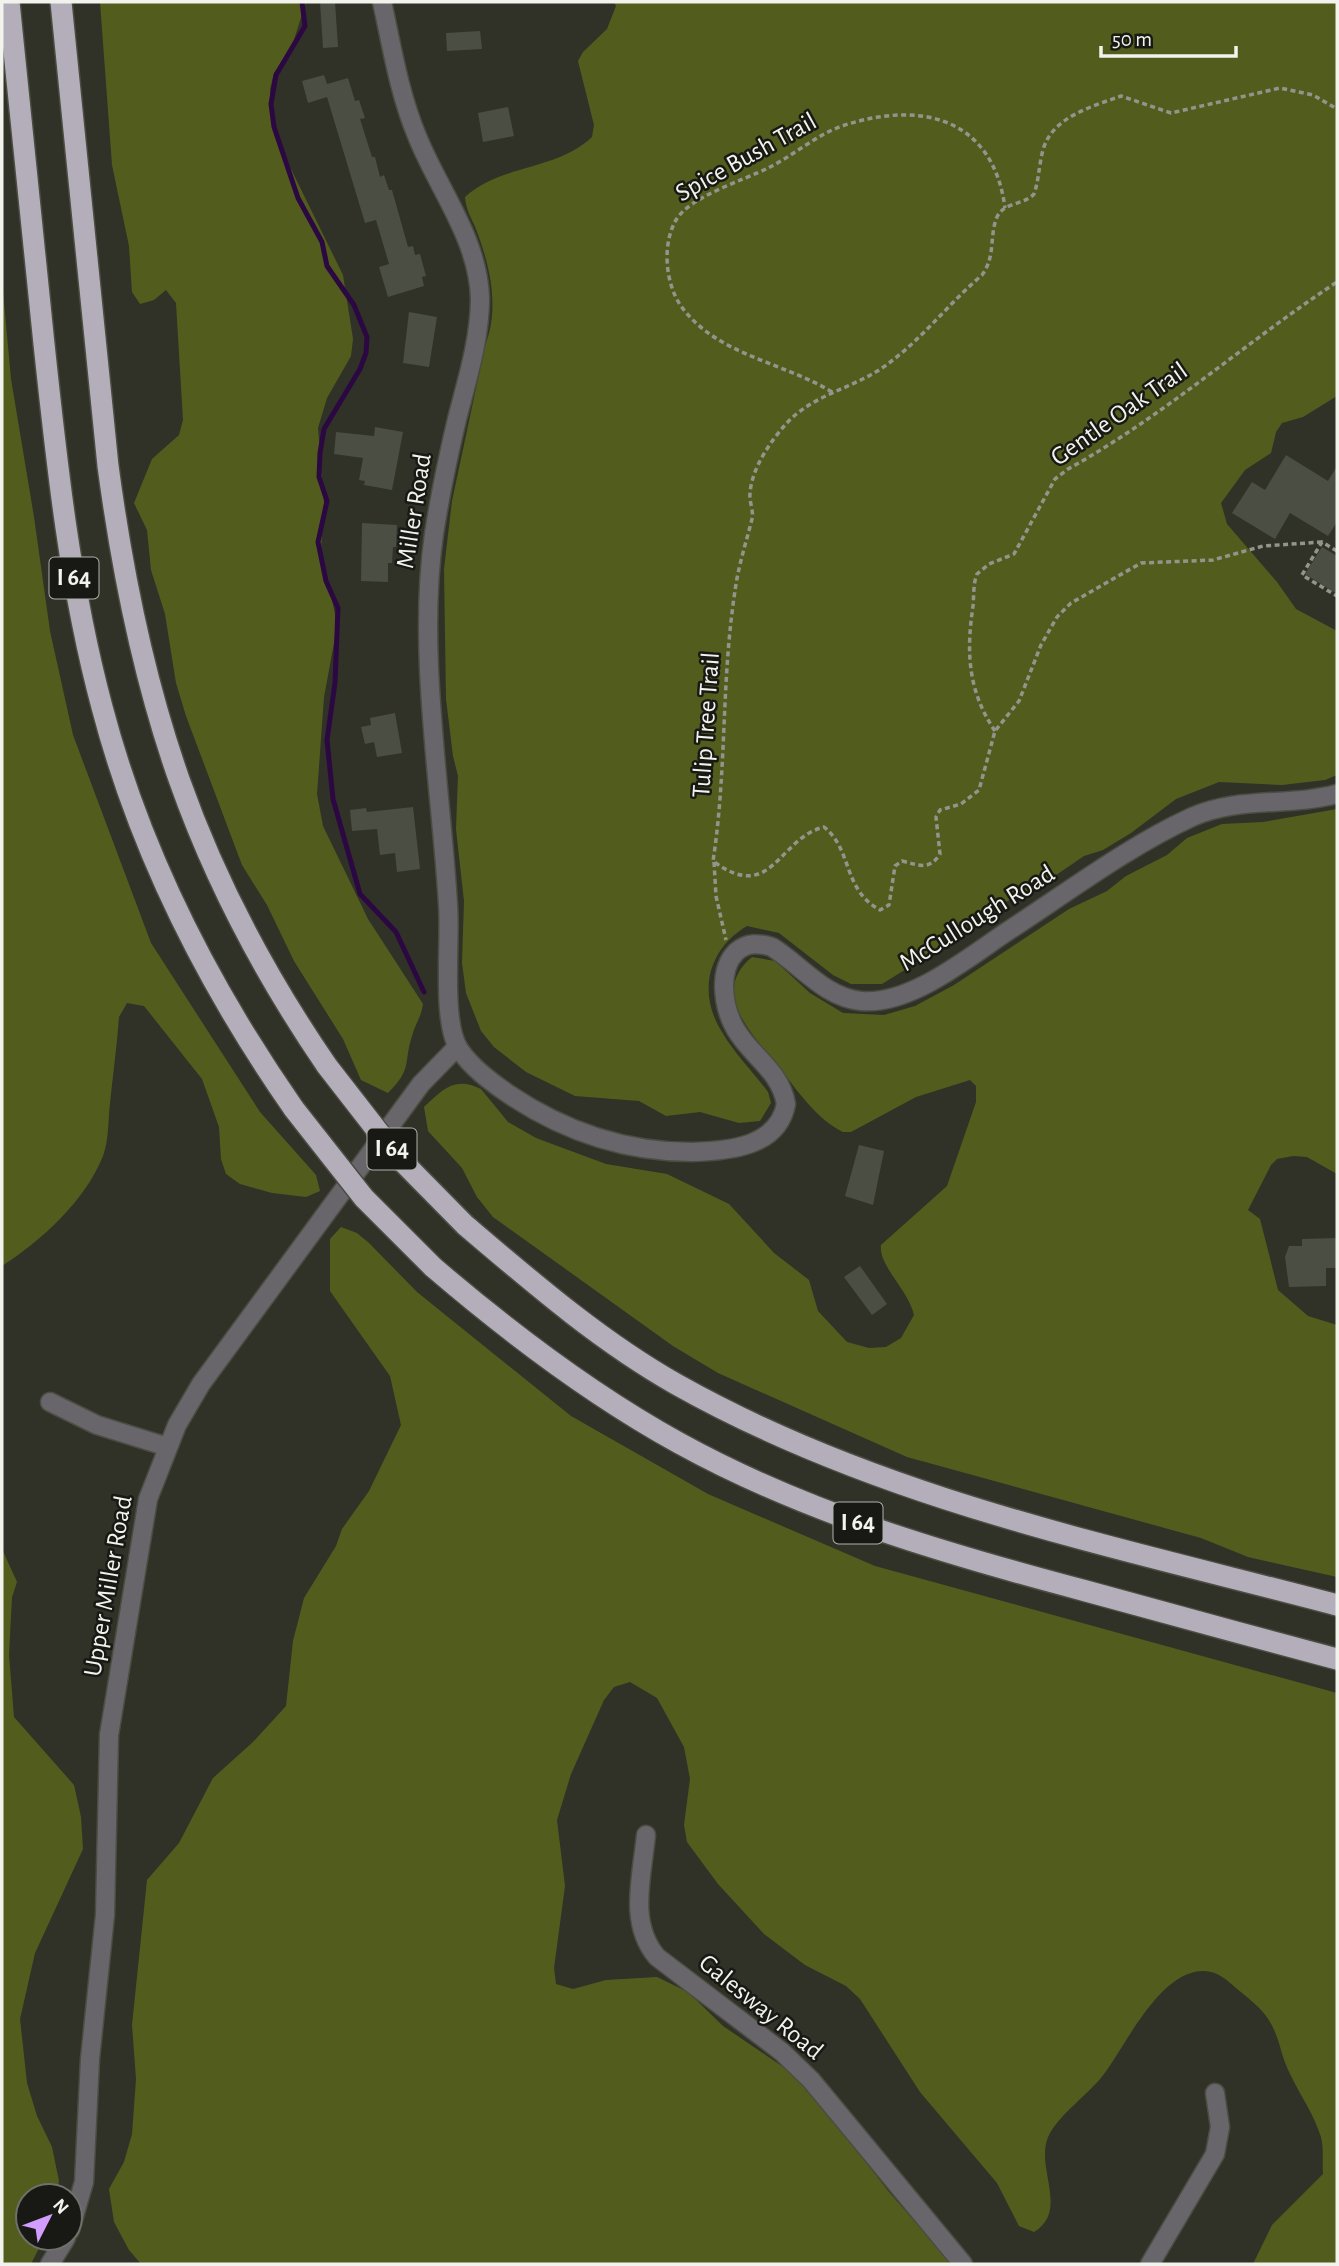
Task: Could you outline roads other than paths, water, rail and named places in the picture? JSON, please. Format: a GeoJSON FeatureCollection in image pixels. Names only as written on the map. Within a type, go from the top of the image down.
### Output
{"type":"FeatureCollection","features":[{"type":"Feature","properties":{"kind":"highway","name":"I 64"},"geometry":{"type":"LineString","coordinates":[[9,2],[64,518],[86,642],[102,707],[142,831],[174,903],[226,1004],[294,1110],[364,1198],[433,1267],[492,1317],[604,1398],[679,1444],[751,1480],[825,1511],[983,1563],[1337,1659]]}},
{"type":"Feature","properties":{"kind":"highway","name":"I 64"},"geometry":{"type":"LineString","coordinates":[[61,2],[108,466],[120,551],[141,660],[179,784],[229,903],[295,1020],[397,1156],[465,1225],[535,1285],[605,1338],[674,1383],[750,1423],[818,1454],[983,1510],[1337,1605]]}},
{"type":"Feature","properties":{"kind":"street","name":"Miller Road"},"geometry":{"type":"LineString","coordinates":[[382,2],[410,119],[465,236],[480,295],[476,340],[438,508],[428,592],[449,909],[449,1016],[457,1047]]}},
{"type":"Feature","properties":{"kind":"street","name":"McCullough Road"},"geometry":{"type":"LineString","coordinates":[[457,1047],[495,1085],[543,1116],[587,1136],[626,1145],[684,1152],[751,1144],[778,1125],[786,1104],[778,1080],[744,1043],[726,1008],[726,969],[730,959],[744,947],[760,943],[772,947],[841,996],[860,1001],[889,999],[930,981],[1121,859],[1195,816],[1233,805],[1302,801],[1337,794]]}},
{"type":"Feature","properties":{"kind":"street","name":"Upper Miller Road"},"geometry":{"type":"LineString","coordinates":[[84,2182],[90,2059],[106,1914],[109,1735],[146,1508],[168,1447],[190,1402],[216,1361],[421,1084],[457,1047]]}},
{"type":"Feature","properties":{"kind":"street"},"geometry":{"type":"LineString","coordinates":[[50,1402],[97,1425],[168,1447]]}},
{"type":"Feature","properties":{"kind":"street","name":"Galesway Road"},"geometry":{"type":"LineString","coordinates":[[646,1835],[638,1914],[644,1942],[657,1957],[782,2052],[811,2080],[963,2264]]}},
{"type":"Feature","properties":{"kind":"street"},"geometry":{"type":"LineString","coordinates":[[1150,2264],[1215,2154],[1220,2127],[1215,2093]]}},
{"type":"Feature","properties":{"kind":"waterway"},"geometry":{"type":"LineString","coordinates":[[302,2],[305,26],[276,75],[271,104],[274,127],[298,198],[322,242],[327,266],[354,305],[367,337],[366,353],[360,369],[324,429],[320,453],[319,477],[327,501],[318,542],[326,581],[338,608],[335,683],[327,740],[333,799],[360,894],[396,932],[424,992]]}}]}
